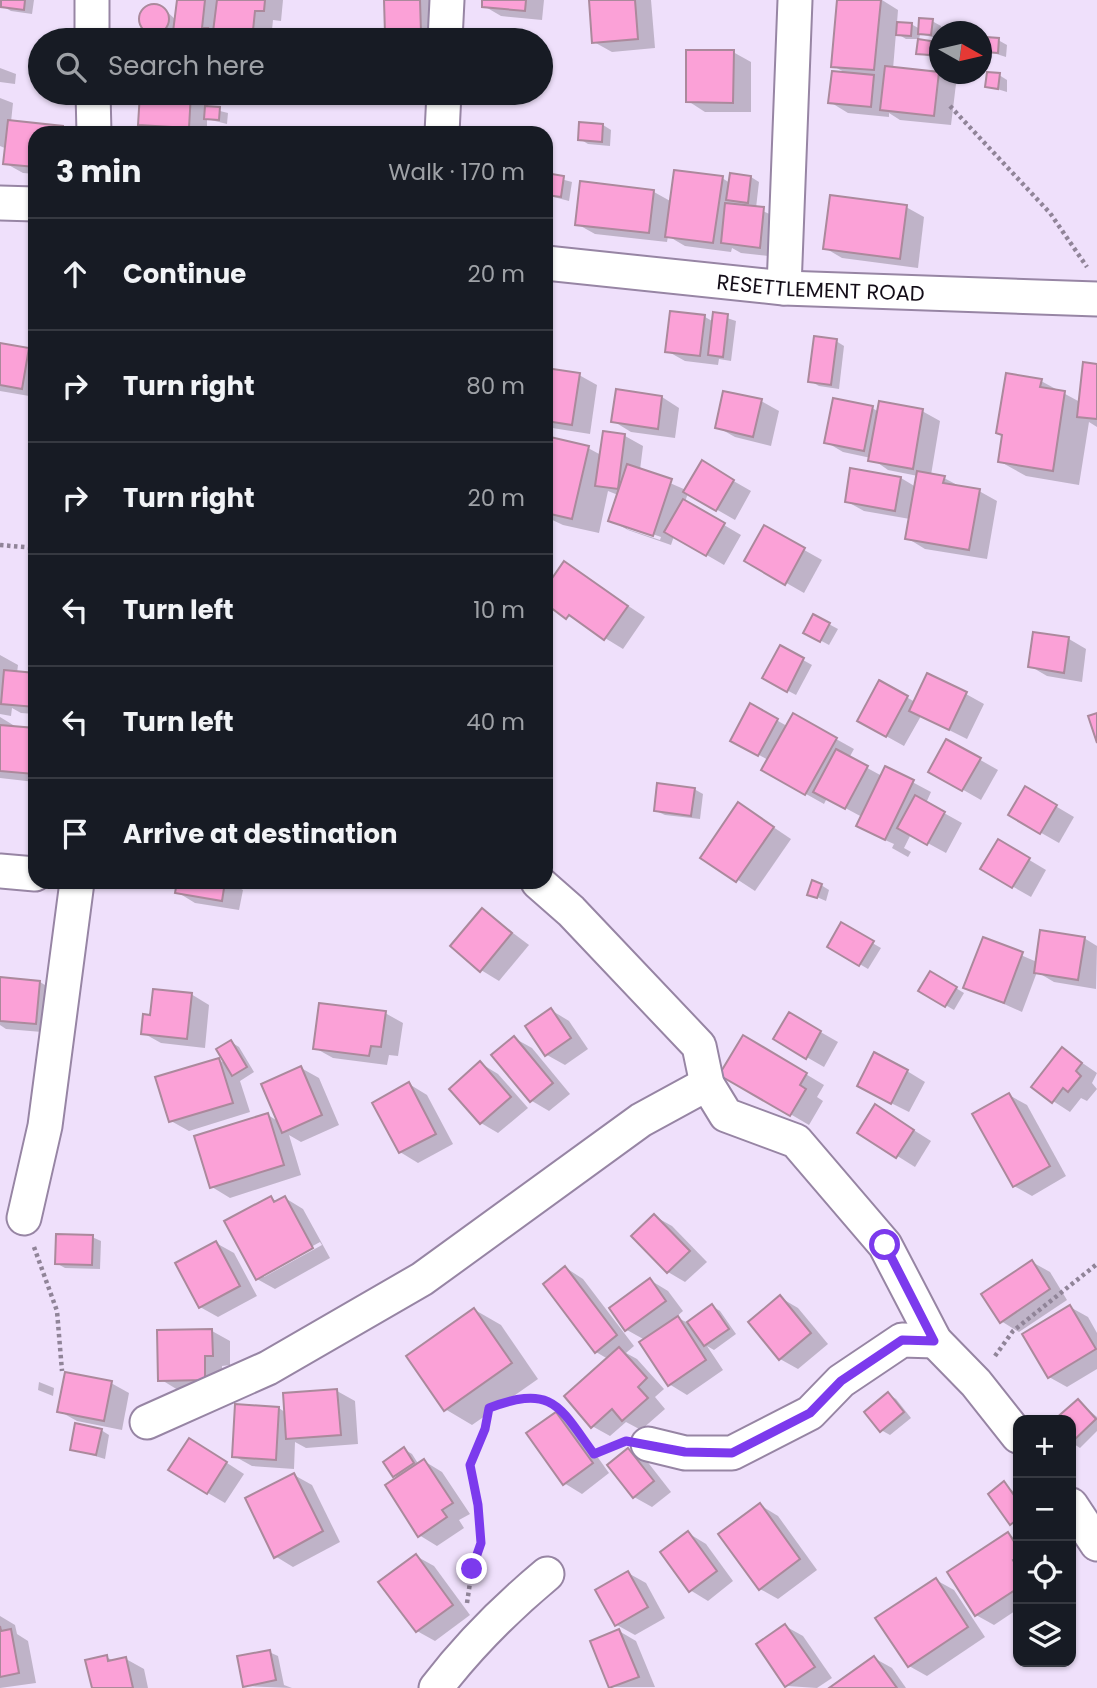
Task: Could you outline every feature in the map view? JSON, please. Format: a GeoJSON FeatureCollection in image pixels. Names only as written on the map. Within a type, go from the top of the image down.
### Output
{"type":"FeatureCollection","features":[{"type":"Feature","properties":{"kind":"street"},"geometry":{"type":"LineString","coordinates":[[92,0],[92,28]]}},
{"type":"Feature","properties":{"kind":"street"},"geometry":{"type":"LineString","coordinates":[[446,28],[447,0]]}},
{"type":"Feature","properties":{"kind":"street"},"geometry":{"type":"LineString","coordinates":[[784,288],[795,0]]}},
{"type":"Feature","properties":{"kind":"street"},"geometry":{"type":"LineString","coordinates":[[93,105],[94,126]]}},
{"type":"Feature","properties":{"kind":"street"},"geometry":{"type":"LineString","coordinates":[[442,126],[443,105]]}},
{"type":"Feature","properties":{"kind":"street"},"geometry":{"type":"LineString","coordinates":[[0,203],[28,204]]}},
{"type":"Feature","properties":{"kind":"street","name":"RESETTLEMENT ROAD"},"geometry":{"type":"LineString","coordinates":[[553,264],[784,288],[1097,299]]}},
{"type":"Feature","properties":{"kind":"street"},"geometry":{"type":"LineString","coordinates":[[0,872],[28,874]]}},
{"type":"Feature","properties":{"kind":"street"},"geometry":{"type":"LineString","coordinates":[[24,1218],[45,1126],[76,889]]}},
{"type":"Feature","properties":{"kind":"street"},"geometry":{"type":"LineString","coordinates":[[546,889],[571,911],[699,1046],[707,1084],[726,1115],[796,1141],[885,1245],[934,1341],[976,1383],[1013,1430]]}},
{"type":"Feature","properties":{"kind":"street"},"geometry":{"type":"LineString","coordinates":[[147,1422],[268,1368],[422,1279],[641,1120],[707,1084]]}},
{"type":"Feature","properties":{"kind":"street"},"geometry":{"type":"LineString","coordinates":[[648,1444],[685,1452],[732,1453],[810,1413],[841,1381],[902,1340],[934,1341]]}},
{"type":"Feature","properties":{"kind":"street"},"geometry":{"type":"LineString","coordinates":[[1076,1512],[1097,1544]]}},
{"type":"Feature","properties":{"kind":"street"},"geometry":{"type":"LineString","coordinates":[[436,1688],[459,1658],[501,1613],[547,1574]]}},
{"type":"Feature","properties":{"kind":"path"},"geometry":{"type":"LineString","coordinates":[[950,106],[1050,213],[1086,260],[1097,299]]}},
{"type":"Feature","properties":{"kind":"path"},"geometry":{"type":"LineString","coordinates":[[0,545],[28,547]]}},
{"type":"Feature","properties":{"kind":"path"},"geometry":{"type":"LineString","coordinates":[[24,1218],[57,1311],[62,1371]]}},
{"type":"Feature","properties":{"kind":"path"},"geometry":{"type":"LineString","coordinates":[[976,1383],[1013,1331],[1097,1264]]}},
{"type":"Feature","properties":{"kind":"path"},"geometry":{"type":"LineString","coordinates":[[467,1605],[472,1569],[481,1543],[478,1505],[470,1465],[485,1429],[489,1408],[514,1398],[541,1397],[560,1407],[594,1454],[626,1441],[648,1444]]}},
{"type":"Feature","properties":{"kind":"building"},"geometry":{"type":"Polygon","coordinates":[[[1,0],[25,0],[24,10],[1,7],[1,0]]]}},
{"type":"Feature","properties":{"kind":"building"},"geometry":{"type":"Polygon","coordinates":[[[177,0],[205,0],[202,28],[174,28],[177,0]]]}},
{"type":"Feature","properties":{"kind":"building"},"geometry":{"type":"Polygon","coordinates":[[[217,0],[265,0],[264,11],[255,11],[253,28],[214,28],[217,0]]]}},
{"type":"Feature","properties":{"kind":"building"},"geometry":{"type":"Polygon","coordinates":[[[384,0],[420,0],[421,28],[385,28],[384,0]]]}},
{"type":"Feature","properties":{"kind":"building"},"geometry":{"type":"Polygon","coordinates":[[[482,0],[526,0],[525,11],[482,7],[482,0]]]}},
{"type":"Feature","properties":{"kind":"building"},"geometry":{"type":"Polygon","coordinates":[[[589,0],[635,0],[638,39],[592,43],[589,0]]]}},
{"type":"Feature","properties":{"kind":"building"},"geometry":{"type":"Polygon","coordinates":[[[837,0],[881,0],[874,70],[831,67],[837,0]]]}},
{"type":"Feature","properties":{"kind":"building"},"geometry":{"type":"Polygon","coordinates":[[[148,5],[160,5],[168,13],[166,28],[142,28],[140,25],[140,13],[148,5]]]}},
{"type":"Feature","properties":{"kind":"building"},"geometry":{"type":"Polygon","coordinates":[[[919,18],[933,19],[929,21],[929,35],[918,34],[919,18]]]}},
{"type":"Feature","properties":{"kind":"building"},"geometry":{"type":"Polygon","coordinates":[[[897,22],[912,23],[911,36],[896,35],[897,22]]]}},
{"type":"Feature","properties":{"kind":"building"},"geometry":{"type":"Polygon","coordinates":[[[992,37],[999,38],[998,53],[992,53],[992,37]]]}},
{"type":"Feature","properties":{"kind":"building"},"geometry":{"type":"Polygon","coordinates":[[[918,39],[929,41],[929,55],[916,54],[918,39]]]}},
{"type":"Feature","properties":{"kind":"building"},"geometry":{"type":"Polygon","coordinates":[[[686,50],[734,50],[733,103],[686,102],[686,50]]]}},
{"type":"Feature","properties":{"kind":"building"},"geometry":{"type":"Polygon","coordinates":[[[885,66],[929,71],[929,84],[938,84],[934,116],[880,110],[885,66]]]}},
{"type":"Feature","properties":{"kind":"building"},"geometry":{"type":"Polygon","coordinates":[[[832,71],[874,75],[871,107],[828,103],[832,71]]]}},
{"type":"Feature","properties":{"kind":"building"},"geometry":{"type":"Polygon","coordinates":[[[992,72],[1000,73],[998,89],[985,87],[985,84],[992,84],[992,72]]]}},
{"type":"Feature","properties":{"kind":"building"},"geometry":{"type":"Polygon","coordinates":[[[139,105],[190,105],[189,126],[138,125],[139,105]]]}},
{"type":"Feature","properties":{"kind":"building"},"geometry":{"type":"Polygon","coordinates":[[[205,106],[220,107],[219,120],[204,119],[205,106]]]}},
{"type":"Feature","properties":{"kind":"building"},"geometry":{"type":"Polygon","coordinates":[[[8,120],[63,126],[28,126],[28,166],[3,164],[8,120]]]}},
{"type":"Feature","properties":{"kind":"building"},"geometry":{"type":"Polygon","coordinates":[[[579,122],[603,124],[602,142],[578,140],[579,122]]]}},
{"type":"Feature","properties":{"kind":"building"},"geometry":{"type":"Polygon","coordinates":[[[674,170],[723,176],[713,243],[665,237],[674,170]]]}},
{"type":"Feature","properties":{"kind":"building"},"geometry":{"type":"Polygon","coordinates":[[[730,173],[751,176],[748,203],[726,200],[730,173]]]}},
{"type":"Feature","properties":{"kind":"building"},"geometry":{"type":"Polygon","coordinates":[[[553,174],[564,176],[561,197],[553,196],[553,174]]]}},
{"type":"Feature","properties":{"kind":"building"},"geometry":{"type":"Polygon","coordinates":[[[580,181],[654,190],[649,233],[575,225],[580,181]]]}},
{"type":"Feature","properties":{"kind":"building"},"geometry":{"type":"Polygon","coordinates":[[[830,195],[907,205],[900,259],[823,249],[830,195]]]}},
{"type":"Feature","properties":{"kind":"building"},"geometry":{"type":"Polygon","coordinates":[[[725,203],[764,207],[760,248],[721,243],[725,203]]]}},
{"type":"Feature","properties":{"kind":"building"},"geometry":{"type":"Polygon","coordinates":[[[670,311],[705,315],[700,356],[665,352],[670,311]]]}},
{"type":"Feature","properties":{"kind":"building"},"geometry":{"type":"Polygon","coordinates":[[[713,312],[728,314],[723,357],[708,355],[713,312]]]}},
{"type":"Feature","properties":{"kind":"building"},"geometry":{"type":"Polygon","coordinates":[[[814,336],[837,339],[831,385],[808,382],[814,336]]]}},
{"type":"Feature","properties":{"kind":"building"},"geometry":{"type":"Polygon","coordinates":[[[0,343],[28,348],[22,389],[0,385],[0,343]]]}},
{"type":"Feature","properties":{"kind":"building"},"geometry":{"type":"Polygon","coordinates":[[[1083,362],[1097,364],[1097,419],[1077,417],[1083,362]]]}},
{"type":"Feature","properties":{"kind":"building"},"geometry":{"type":"Polygon","coordinates":[[[553,369],[580,373],[572,425],[553,422],[553,369]]]}},
{"type":"Feature","properties":{"kind":"building"},"geometry":{"type":"Polygon","coordinates":[[[1006,373],[1042,379],[1040,387],[1065,391],[1053,471],[998,462],[1002,435],[996,433],[1006,373]]]}},
{"type":"Feature","properties":{"kind":"building"},"geometry":{"type":"Polygon","coordinates":[[[616,389],[662,396],[658,429],[611,422],[616,389]]]}},
{"type":"Feature","properties":{"kind":"building"},"geometry":{"type":"Polygon","coordinates":[[[723,391],[762,399],[753,437],[715,428],[723,391]]]}},
{"type":"Feature","properties":{"kind":"building"},"geometry":{"type":"Polygon","coordinates":[[[833,398],[873,406],[864,451],[824,443],[833,398]]]}},
{"type":"Feature","properties":{"kind":"building"},"geometry":{"type":"Polygon","coordinates":[[[879,401],[923,409],[913,469],[868,461],[879,401]]]}},
{"type":"Feature","properties":{"kind":"building"},"geometry":{"type":"Polygon","coordinates":[[[603,431],[625,434],[618,489],[595,486],[603,431]]]}},
{"type":"Feature","properties":{"kind":"building"},"geometry":{"type":"Polygon","coordinates":[[[553,438],[589,446],[572,519],[553,515],[553,438]]]}},
{"type":"Feature","properties":{"kind":"building"},"geometry":{"type":"Polygon","coordinates":[[[702,460],[734,480],[716,511],[683,492],[702,460]]]}},
{"type":"Feature","properties":{"kind":"building"},"geometry":{"type":"Polygon","coordinates":[[[627,464],[672,479],[653,536],[608,521],[627,464]]]}},
{"type":"Feature","properties":{"kind":"building"},"geometry":{"type":"Polygon","coordinates":[[[850,468],[901,477],[895,511],[845,502],[850,468]]]}},
{"type":"Feature","properties":{"kind":"building"},"geometry":{"type":"Polygon","coordinates":[[[917,471],[945,476],[943,483],[980,489],[969,550],[905,539],[917,471]]]}},
{"type":"Feature","properties":{"kind":"building"},"geometry":{"type":"Polygon","coordinates":[[[683,499],[725,523],[706,556],[664,532],[683,499]]]}},
{"type":"Feature","properties":{"kind":"building"},"geometry":{"type":"Polygon","coordinates":[[[764,525],[805,548],[785,585],[744,561],[764,525]]]}},
{"type":"Feature","properties":{"kind":"building"},"geometry":{"type":"Polygon","coordinates":[[[564,561],[628,606],[604,640],[569,615],[566,619],[553,609],[553,577],[564,561]]]}},
{"type":"Feature","properties":{"kind":"building"},"geometry":{"type":"Polygon","coordinates":[[[813,614],[830,623],[820,642],[803,633],[813,614]]]}},
{"type":"Feature","properties":{"kind":"building"},"geometry":{"type":"Polygon","coordinates":[[[1033,632],[1069,637],[1064,673],[1028,667],[1033,632]]]}},
{"type":"Feature","properties":{"kind":"building"},"geometry":{"type":"Polygon","coordinates":[[[780,645],[804,658],[787,692],[762,678],[780,645]]]}},
{"type":"Feature","properties":{"kind":"building"},"geometry":{"type":"Polygon","coordinates":[[[4,670],[28,672],[28,706],[1,704],[4,670]]]}},
{"type":"Feature","properties":{"kind":"building"},"geometry":{"type":"Polygon","coordinates":[[[927,673],[967,692],[949,730],[909,711],[927,673]]]}},
{"type":"Feature","properties":{"kind":"building"},"geometry":{"type":"Polygon","coordinates":[[[879,680],[908,696],[886,737],[857,721],[879,680]]]}},
{"type":"Feature","properties":{"kind":"building"},"geometry":{"type":"Polygon","coordinates":[[[750,703],[778,719],[758,756],[730,741],[750,703]]]}},
{"type":"Feature","properties":{"kind":"building"},"geometry":{"type":"Polygon","coordinates":[[[793,713],[837,738],[805,795],[761,770],[793,713]]]}},
{"type":"Feature","properties":{"kind":"building"},"geometry":{"type":"Polygon","coordinates":[[[1097,713],[1097,743],[1088,716],[1097,713]]]}},
{"type":"Feature","properties":{"kind":"building"},"geometry":{"type":"Polygon","coordinates":[[[0,725],[28,727],[28,773],[0,771],[0,725]]]}},
{"type":"Feature","properties":{"kind":"building"},"geometry":{"type":"Polygon","coordinates":[[[946,739],[981,758],[962,791],[928,772],[946,739]]]}},
{"type":"Feature","properties":{"kind":"building"},"geometry":{"type":"Polygon","coordinates":[[[836,749],[868,766],[845,809],[813,792],[836,749]]]}},
{"type":"Feature","properties":{"kind":"building"},"geometry":{"type":"Polygon","coordinates":[[[885,766],[914,780],[885,840],[856,826],[885,766]]]}},
{"type":"Feature","properties":{"kind":"building"},"geometry":{"type":"Polygon","coordinates":[[[657,783],[695,788],[691,816],[654,811],[657,783]]]}},
{"type":"Feature","properties":{"kind":"building"},"geometry":{"type":"Polygon","coordinates":[[[1025,786],[1057,805],[1040,834],[1008,815],[1025,786]]]}},
{"type":"Feature","properties":{"kind":"building"},"geometry":{"type":"Polygon","coordinates":[[[915,795],[945,812],[927,845],[897,828],[915,795]]]}},
{"type":"Feature","properties":{"kind":"building"},"geometry":{"type":"Polygon","coordinates":[[[738,802],[774,827],[736,882],[700,858],[738,802]]]}},
{"type":"Feature","properties":{"kind":"building"},"geometry":{"type":"Polygon","coordinates":[[[998,839],[1030,858],[1012,888],[980,869],[998,839]]]}},
{"type":"Feature","properties":{"kind":"building"},"geometry":{"type":"Polygon","coordinates":[[[812,880],[822,884],[817,898],[807,895],[812,880]]]}},
{"type":"Feature","properties":{"kind":"building"},"geometry":{"type":"Polygon","coordinates":[[[176,889],[224,889],[222,901],[175,893],[176,889]]]}},
{"type":"Feature","properties":{"kind":"building"},"geometry":{"type":"Polygon","coordinates":[[[482,908],[512,933],[480,972],[450,946],[482,908]]]}},
{"type":"Feature","properties":{"kind":"building"},"geometry":{"type":"Polygon","coordinates":[[[841,922],[874,941],[859,966],[827,947],[841,922]]]}},
{"type":"Feature","properties":{"kind":"building"},"geometry":{"type":"Polygon","coordinates":[[[1040,930],[1085,937],[1078,980],[1034,973],[1040,930]]]}},
{"type":"Feature","properties":{"kind":"building"},"geometry":{"type":"Polygon","coordinates":[[[983,937],[1023,952],[1004,1003],[963,988],[983,937]]]}},
{"type":"Feature","properties":{"kind":"building"},"geometry":{"type":"Polygon","coordinates":[[[930,971],[957,987],[945,1007],[918,991],[930,971]]]}},
{"type":"Feature","properties":{"kind":"building"},"geometry":{"type":"Polygon","coordinates":[[[0,977],[40,981],[36,1024],[0,1021],[0,977]]]}},
{"type":"Feature","properties":{"kind":"building"},"geometry":{"type":"Polygon","coordinates":[[[153,989],[192,993],[187,1039],[141,1034],[143,1014],[150,1015],[153,989]]]}},
{"type":"Feature","properties":{"kind":"building"},"geometry":{"type":"Polygon","coordinates":[[[319,1003],[386,1011],[381,1047],[371,1046],[369,1056],[313,1049],[319,1003]]]}},
{"type":"Feature","properties":{"kind":"building"},"geometry":{"type":"Polygon","coordinates":[[[551,1008],[571,1038],[545,1056],[525,1026],[551,1008]]]}},
{"type":"Feature","properties":{"kind":"building"},"geometry":{"type":"Polygon","coordinates":[[[789,1012],[821,1031],[806,1059],[773,1039],[789,1012]]]}},
{"type":"Feature","properties":{"kind":"building"},"geometry":{"type":"Polygon","coordinates":[[[743,1035],[807,1073],[800,1085],[806,1089],[790,1116],[719,1075],[743,1035]]]}},
{"type":"Feature","properties":{"kind":"building"},"geometry":{"type":"Polygon","coordinates":[[[514,1036],[553,1083],[530,1102],[491,1055],[514,1036]]]}},
{"type":"Feature","properties":{"kind":"building"},"geometry":{"type":"Polygon","coordinates":[[[231,1040],[247,1067],[232,1076],[216,1049],[231,1040]]]}},
{"type":"Feature","properties":{"kind":"building"},"geometry":{"type":"Polygon","coordinates":[[[1062,1047],[1082,1063],[1076,1071],[1081,1076],[1068,1092],[1063,1088],[1052,1103],[1031,1087],[1062,1047]]]}},
{"type":"Feature","properties":{"kind":"building"},"geometry":{"type":"Polygon","coordinates":[[[874,1052],[908,1070],[891,1104],[857,1086],[874,1052]]]}},
{"type":"Feature","properties":{"kind":"building"},"geometry":{"type":"Polygon","coordinates":[[[219,1058],[233,1103],[169,1122],[155,1077],[219,1058]]]}},
{"type":"Feature","properties":{"kind":"building"},"geometry":{"type":"Polygon","coordinates":[[[480,1061],[511,1097],[480,1124],[449,1089],[480,1061]]]}},
{"type":"Feature","properties":{"kind":"building"},"geometry":{"type":"Polygon","coordinates":[[[301,1066],[322,1115],[282,1133],[261,1084],[301,1066]]]}},
{"type":"Feature","properties":{"kind":"building"},"geometry":{"type":"Polygon","coordinates":[[[409,1082],[436,1134],[399,1153],[372,1103],[409,1082]]]}},
{"type":"Feature","properties":{"kind":"building"},"geometry":{"type":"Polygon","coordinates":[[[1009,1093],[1050,1166],[1013,1187],[972,1114],[1009,1093]]]}},
{"type":"Feature","properties":{"kind":"building"},"geometry":{"type":"Polygon","coordinates":[[[875,1104],[914,1130],[896,1158],[857,1133],[875,1104]]]}},
{"type":"Feature","properties":{"kind":"building"},"geometry":{"type":"Polygon","coordinates":[[[268,1113],[284,1165],[210,1188],[194,1136],[268,1113]]]}},
{"type":"Feature","properties":{"kind":"building"},"geometry":{"type":"Polygon","coordinates":[[[271,1196],[274,1202],[285,1196],[313,1248],[256,1280],[224,1221],[271,1196]]]}},
{"type":"Feature","properties":{"kind":"building"},"geometry":{"type":"Polygon","coordinates":[[[654,1214],[690,1251],[667,1273],[631,1236],[654,1214]]]}},
{"type":"Feature","properties":{"kind":"building"},"geometry":{"type":"Polygon","coordinates":[[[56,1234],[93,1235],[92,1265],[55,1264],[56,1234]]]}},
{"type":"Feature","properties":{"kind":"building"},"geometry":{"type":"Polygon","coordinates":[[[216,1241],[240,1286],[199,1308],[175,1263],[216,1241]]]}},
{"type":"Feature","properties":{"kind":"building"},"geometry":{"type":"Polygon","coordinates":[[[1032,1260],[1050,1289],[1000,1323],[981,1294],[1032,1260]]]}},
{"type":"Feature","properties":{"kind":"building"},"geometry":{"type":"Polygon","coordinates":[[[565,1266],[617,1335],[595,1353],[543,1284],[565,1266]]]}},
{"type":"Feature","properties":{"kind":"building"},"geometry":{"type":"Polygon","coordinates":[[[650,1278],[666,1301],[625,1331],[609,1308],[650,1278]]]}},
{"type":"Feature","properties":{"kind":"building"},"geometry":{"type":"Polygon","coordinates":[[[780,1295],[811,1333],[779,1360],[748,1322],[780,1295]]]}},
{"type":"Feature","properties":{"kind":"building"},"geometry":{"type":"Polygon","coordinates":[[[712,1304],[729,1329],[704,1346],[687,1322],[712,1304]]]}},
{"type":"Feature","properties":{"kind":"building"},"geometry":{"type":"Polygon","coordinates":[[[1070,1305],[1096,1349],[1048,1378],[1022,1334],[1070,1305]]]}},
{"type":"Feature","properties":{"kind":"building"},"geometry":{"type":"Polygon","coordinates":[[[474,1308],[512,1363],[444,1411],[406,1356],[474,1308]]]}},
{"type":"Feature","properties":{"kind":"building"},"geometry":{"type":"Polygon","coordinates":[[[678,1316],[706,1360],[668,1386],[639,1342],[678,1316]]]}},
{"type":"Feature","properties":{"kind":"building"},"geometry":{"type":"Polygon","coordinates":[[[212,1329],[213,1356],[205,1356],[205,1380],[158,1381],[157,1330],[212,1329]]]}},
{"type":"Feature","properties":{"kind":"building"},"geometry":{"type":"Polygon","coordinates":[[[619,1347],[647,1378],[638,1387],[648,1398],[622,1421],[612,1409],[591,1428],[564,1396],[619,1347]]]}},
{"type":"Feature","properties":{"kind":"building"},"geometry":{"type":"Polygon","coordinates":[[[65,1372],[112,1381],[104,1421],[57,1412],[65,1372]]]}},
{"type":"Feature","properties":{"kind":"building"},"geometry":{"type":"Polygon","coordinates":[[[337,1389],[341,1435],[286,1439],[283,1393],[337,1389]]]}},
{"type":"Feature","properties":{"kind":"building"},"geometry":{"type":"Polygon","coordinates":[[[888,1392],[904,1412],[880,1432],[864,1412],[888,1392]]]}},
{"type":"Feature","properties":{"kind":"building"},"geometry":{"type":"Polygon","coordinates":[[[1078,1399],[1096,1419],[1076,1438],[1076,1415],[1060,1415],[1078,1399]]]}},
{"type":"Feature","properties":{"kind":"building"},"geometry":{"type":"Polygon","coordinates":[[[235,1404],[279,1407],[276,1460],[232,1457],[235,1404]]]}},
{"type":"Feature","properties":{"kind":"building"},"geometry":{"type":"Polygon","coordinates":[[[556,1412],[593,1463],[563,1485],[526,1433],[556,1412]]]}},
{"type":"Feature","properties":{"kind":"building"},"geometry":{"type":"Polygon","coordinates":[[[75,1423],[102,1429],[96,1455],[70,1450],[75,1423]]]}},
{"type":"Feature","properties":{"kind":"building"},"geometry":{"type":"Polygon","coordinates":[[[189,1438],[227,1462],[207,1494],[168,1470],[189,1438]]]}},
{"type":"Feature","properties":{"kind":"building"},"geometry":{"type":"Polygon","coordinates":[[[404,1447],[414,1463],[393,1477],[383,1462],[404,1447]]]}},
{"type":"Feature","properties":{"kind":"building"},"geometry":{"type":"Polygon","coordinates":[[[628,1448],[654,1481],[633,1498],[607,1465],[628,1448]]]}},
{"type":"Feature","properties":{"kind":"building"},"geometry":{"type":"Polygon","coordinates":[[[424,1459],[453,1503],[442,1510],[447,1517],[418,1537],[385,1485],[424,1459]]]}},
{"type":"Feature","properties":{"kind":"building"},"geometry":{"type":"Polygon","coordinates":[[[294,1473],[323,1531],[274,1558],[245,1498],[294,1473]]]}},
{"type":"Feature","properties":{"kind":"building"},"geometry":{"type":"Polygon","coordinates":[[[1004,1481],[1013,1494],[1013,1523],[1010,1525],[988,1494],[1004,1481]]]}},
{"type":"Feature","properties":{"kind":"building"},"geometry":{"type":"Polygon","coordinates":[[[760,1503],[800,1559],[759,1590],[718,1534],[760,1503]]]}},
{"type":"Feature","properties":{"kind":"building"},"geometry":{"type":"Polygon","coordinates":[[[688,1531],[717,1571],[689,1592],[660,1552],[688,1531]]]}},
{"type":"Feature","properties":{"kind":"building"},"geometry":{"type":"Polygon","coordinates":[[[1008,1532],[1013,1540],[1013,1591],[975,1616],[947,1572],[1008,1532]]]}},
{"type":"Feature","properties":{"kind":"building"},"geometry":{"type":"Polygon","coordinates":[[[416,1554],[453,1605],[416,1632],[378,1582],[416,1554]]]}},
{"type":"Feature","properties":{"kind":"building"},"geometry":{"type":"Polygon","coordinates":[[[628,1571],[648,1607],[615,1626],[595,1590],[628,1571]]]}},
{"type":"Feature","properties":{"kind":"building"},"geometry":{"type":"Polygon","coordinates":[[[936,1578],[968,1627],[908,1667],[875,1618],[936,1578]]]}},
{"type":"Feature","properties":{"kind":"building"},"geometry":{"type":"Polygon","coordinates":[[[785,1624],[815,1667],[785,1687],[756,1644],[785,1624]]]}},
{"type":"Feature","properties":{"kind":"building"},"geometry":{"type":"Polygon","coordinates":[[[0,1626],[1,1631],[11,1629],[19,1673],[0,1677],[0,1626]]]}},
{"type":"Feature","properties":{"kind":"building"},"geometry":{"type":"Polygon","coordinates":[[[619,1629],[639,1677],[609,1688],[590,1641],[619,1629]]]}},
{"type":"Feature","properties":{"kind":"building"},"geometry":{"type":"Polygon","coordinates":[[[270,1650],[276,1680],[243,1687],[237,1656],[270,1650]]]}},
{"type":"Feature","properties":{"kind":"building"},"geometry":{"type":"Polygon","coordinates":[[[107,1655],[108,1661],[126,1657],[133,1688],[92,1688],[85,1660],[107,1655]]]}},
{"type":"Feature","properties":{"kind":"building"},"geometry":{"type":"Polygon","coordinates":[[[874,1656],[897,1688],[829,1688],[874,1656]]]}},
{"type":"Feature","properties":{"kind":"route"},"geometry":{"type":"LineString","coordinates":[[472,1569],[481,1543],[478,1505],[470,1465],[485,1429],[489,1408],[514,1398],[541,1397],[560,1407],[594,1454],[626,1441],[685,1452],[732,1453],[810,1413],[841,1381],[902,1340],[934,1341],[885,1245]]}}]}
